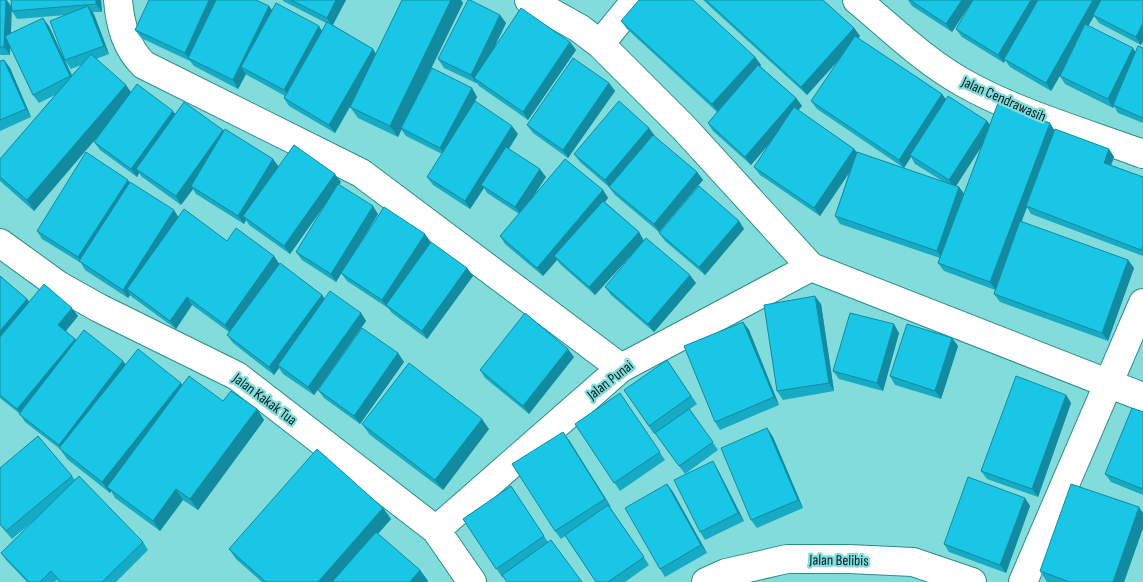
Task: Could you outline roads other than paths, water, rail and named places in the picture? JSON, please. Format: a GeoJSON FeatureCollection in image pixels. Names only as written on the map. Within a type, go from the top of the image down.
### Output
{"type":"FeatureCollection","features":[{"type":"Feature","properties":{"kind":"street"},"geometry":{"type":"LineString","coordinates":[[118,0],[125,37],[132,53],[144,65],[361,172],[621,368]]}},
{"type":"Feature","properties":{"kind":"street"},"geometry":{"type":"LineString","coordinates":[[529,0],[580,28],[600,44],[684,128],[811,267],[1143,397]]}},
{"type":"Feature","properties":{"kind":"street"},"geometry":{"type":"LineString","coordinates":[[600,44],[636,0]]}},
{"type":"Feature","properties":{"kind":"street","name":"Jalan Cendrawasih"},"geometry":{"type":"LineString","coordinates":[[857,0],[924,57],[962,83],[1014,106],[1143,154]]}},
{"type":"Feature","properties":{"kind":"street","name":"Jalan Kakak Tua"},"geometry":{"type":"LineString","coordinates":[[0,243],[58,285],[99,308],[237,376],[436,530],[472,582]]}},
{"type":"Feature","properties":{"kind":"street","name":"Jalan Punai"},"geometry":{"type":"LineString","coordinates":[[436,530],[621,368],[811,267]]}},
{"type":"Feature","properties":{"kind":"street"},"geometry":{"type":"LineString","coordinates":[[1023,582],[1110,384],[1143,303]]}},
{"type":"Feature","properties":{"kind":"street","name":"Jalan Belibis"},"geometry":{"type":"LineString","coordinates":[[706,582],[726,573],[787,559],[913,562],[972,582]]}}]}
